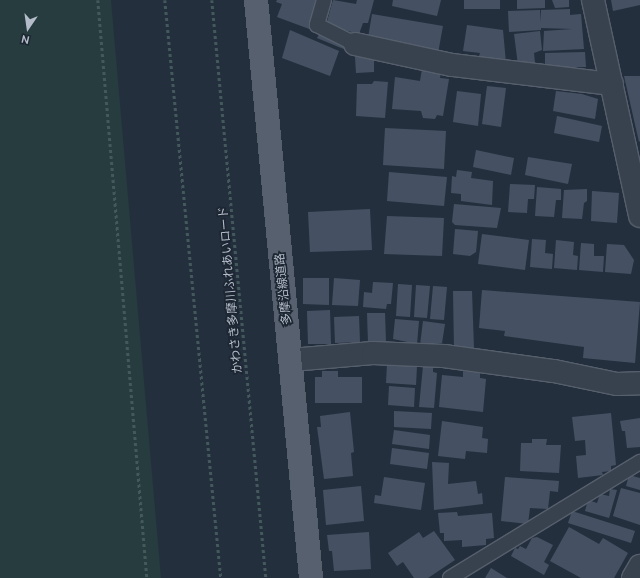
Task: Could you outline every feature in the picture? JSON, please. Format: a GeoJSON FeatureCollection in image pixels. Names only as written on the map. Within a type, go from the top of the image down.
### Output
{"type":"FeatureCollection","features":[{"type":"Feature","properties":{"kind":"main road","name":"多摩沿線道路"},"geometry":{"type":"LineString","coordinates":[[256,0],[270,166],[291,360],[311,578]]}},
{"type":"Feature","properties":{"kind":"street"},"geometry":{"type":"LineString","coordinates":[[593,0],[640,216]]}},
{"type":"Feature","properties":{"kind":"street"},"geometry":{"type":"LineString","coordinates":[[355,44],[452,65],[612,84]]}},
{"type":"Feature","properties":{"kind":"street"},"geometry":{"type":"LineString","coordinates":[[291,360],[373,353],[444,356],[554,371],[617,384],[640,384]]}},
{"type":"Feature","properties":{"kind":"street"},"geometry":{"type":"LineString","coordinates":[[633,578],[640,566]]}},
{"type":"Feature","properties":{"kind":"lane"},"geometry":{"type":"LineString","coordinates":[[324,0],[317,25],[355,44]]}},
{"type":"Feature","properties":{"kind":"lane"},"geometry":{"type":"LineString","coordinates":[[450,578],[640,462]]}},
{"type":"Feature","properties":{"kind":"path"},"geometry":{"type":"LineString","coordinates":[[98,0],[147,578]]}},
{"type":"Feature","properties":{"kind":"path"},"geometry":{"type":"LineString","coordinates":[[165,0],[221,578]]}},
{"type":"Feature","properties":{"kind":"path","name":"かわさき多摩川ふれあいロード"},"geometry":{"type":"LineString","coordinates":[[212,0],[266,578]]}},
{"type":"Feature","properties":{"kind":"green space"},"geometry":{"type":"Polygon","coordinates":[[[0,0],[111,0],[161,578],[0,578],[0,0]]]}},
{"type":"Feature","properties":{"kind":"building"},"geometry":{"type":"Polygon","coordinates":[[[277,0],[323,0],[312,30],[277,17],[282,4],[276,2],[277,0]]]}},
{"type":"Feature","properties":{"kind":"building"},"geometry":{"type":"Polygon","coordinates":[[[333,0],[356,4],[357,0],[374,0],[368,23],[363,23],[359,34],[326,25],[333,0]]]}},
{"type":"Feature","properties":{"kind":"building"},"geometry":{"type":"Polygon","coordinates":[[[393,0],[441,0],[437,16],[392,6],[393,0]]]}},
{"type":"Feature","properties":{"kind":"building"},"geometry":{"type":"Polygon","coordinates":[[[464,0],[500,0],[500,9],[464,9],[464,0]]]}},
{"type":"Feature","properties":{"kind":"building"},"geometry":{"type":"Polygon","coordinates":[[[517,0],[545,0],[545,8],[517,9],[517,0]]]}},
{"type":"Feature","properties":{"kind":"building"},"geometry":{"type":"Polygon","coordinates":[[[552,0],[569,0],[569,7],[555,8],[552,0]]]}},
{"type":"Feature","properties":{"kind":"building"},"geometry":{"type":"Polygon","coordinates":[[[611,0],[640,0],[640,5],[613,11],[611,0]]]}},
{"type":"Feature","properties":{"kind":"building"},"geometry":{"type":"Polygon","coordinates":[[[570,9],[570,15],[581,14],[584,49],[543,51],[544,31],[572,29],[541,28],[541,30],[509,32],[508,11],[540,10],[541,22],[541,10],[570,9]]]}},
{"type":"Feature","properties":{"kind":"building"},"geometry":{"type":"Polygon","coordinates":[[[372,14],[443,26],[438,53],[368,38],[372,14]]]}},
{"type":"Feature","properties":{"kind":"building"},"geometry":{"type":"Polygon","coordinates":[[[467,25],[503,30],[506,63],[478,59],[480,53],[463,51],[467,25]]]}},
{"type":"Feature","properties":{"kind":"building"},"geometry":{"type":"Polygon","coordinates":[[[290,30],[339,51],[330,76],[282,58],[290,30]]]}},
{"type":"Feature","properties":{"kind":"building"},"geometry":{"type":"Polygon","coordinates":[[[321,31],[348,44],[346,50],[317,38],[321,31]]]}},
{"type":"Feature","properties":{"kind":"building"},"geometry":{"type":"Polygon","coordinates":[[[540,31],[542,50],[534,53],[535,63],[518,65],[514,34],[540,31]]]}},
{"type":"Feature","properties":{"kind":"building"},"geometry":{"type":"Polygon","coordinates":[[[585,52],[586,67],[545,68],[545,53],[585,52]]]}},
{"type":"Feature","properties":{"kind":"building"},"geometry":{"type":"Polygon","coordinates":[[[374,56],[374,72],[356,73],[355,57],[374,56]]]}},
{"type":"Feature","properties":{"kind":"building"},"geometry":{"type":"Polygon","coordinates":[[[422,69],[441,72],[440,78],[449,79],[443,116],[437,115],[435,119],[423,118],[421,111],[392,109],[395,77],[420,81],[422,69]]]}},
{"type":"Feature","properties":{"kind":"building"},"geometry":{"type":"Polygon","coordinates":[[[624,76],[640,76],[639,142],[624,76]]]}},
{"type":"Feature","properties":{"kind":"building"},"geometry":{"type":"Polygon","coordinates":[[[374,81],[388,82],[385,118],[356,116],[357,84],[372,84],[374,81]]]}},
{"type":"Feature","properties":{"kind":"building"},"geometry":{"type":"Polygon","coordinates":[[[487,86],[506,88],[501,127],[482,124],[487,86]]]}},
{"type":"Feature","properties":{"kind":"building"},"geometry":{"type":"Polygon","coordinates":[[[457,91],[481,94],[478,126],[453,122],[457,91]]]}},
{"type":"Feature","properties":{"kind":"building"},"geometry":{"type":"Polygon","coordinates":[[[556,91],[582,94],[598,99],[595,119],[553,111],[556,91]]]}},
{"type":"Feature","properties":{"kind":"building"},"geometry":{"type":"Polygon","coordinates":[[[557,116],[602,126],[599,142],[554,133],[557,116]]]}},
{"type":"Feature","properties":{"kind":"building"},"geometry":{"type":"Polygon","coordinates":[[[385,128],[446,131],[444,169],[383,165],[385,128]]]}},
{"type":"Feature","properties":{"kind":"building"},"geometry":{"type":"Polygon","coordinates":[[[476,150],[514,158],[511,175],[473,167],[476,150]]]}},
{"type":"Feature","properties":{"kind":"building"},"geometry":{"type":"Polygon","coordinates":[[[528,157],[572,164],[568,184],[525,175],[528,157]]]}},
{"type":"Feature","properties":{"kind":"building"},"geometry":{"type":"Polygon","coordinates":[[[457,170],[472,172],[471,178],[493,181],[492,205],[461,201],[461,194],[451,193],[452,176],[456,177],[457,170]]]}},
{"type":"Feature","properties":{"kind":"building"},"geometry":{"type":"Polygon","coordinates":[[[389,172],[447,177],[444,206],[387,201],[389,172]]]}},
{"type":"Feature","properties":{"kind":"building"},"geometry":{"type":"Polygon","coordinates":[[[510,184],[535,185],[534,199],[528,199],[527,213],[508,212],[510,184]]]}},
{"type":"Feature","properties":{"kind":"building"},"geometry":{"type":"Polygon","coordinates":[[[537,187],[561,189],[561,200],[556,200],[554,217],[535,216],[537,187]]]}},
{"type":"Feature","properties":{"kind":"building"},"geometry":{"type":"Polygon","coordinates":[[[587,189],[587,201],[584,203],[582,219],[562,218],[564,190],[587,189]]]}},
{"type":"Feature","properties":{"kind":"building"},"geometry":{"type":"Polygon","coordinates":[[[592,191],[619,193],[617,223],[591,221],[592,191]]]}},
{"type":"Feature","properties":{"kind":"building"},"geometry":{"type":"Polygon","coordinates":[[[454,204],[501,208],[497,228],[455,225],[452,222],[454,204]]]}},
{"type":"Feature","properties":{"kind":"building"},"geometry":{"type":"Polygon","coordinates":[[[370,209],[372,250],[310,252],[308,212],[370,209]]]}},
{"type":"Feature","properties":{"kind":"building"},"geometry":{"type":"Polygon","coordinates":[[[387,216],[444,218],[442,256],[384,254],[387,216]]]}},
{"type":"Feature","properties":{"kind":"building"},"geometry":{"type":"Polygon","coordinates":[[[455,229],[478,231],[476,252],[470,256],[453,254],[455,229]]]}},
{"type":"Feature","properties":{"kind":"building"},"geometry":{"type":"Polygon","coordinates":[[[482,234],[529,240],[525,270],[478,264],[482,234]]]}},
{"type":"Feature","properties":{"kind":"building"},"geometry":{"type":"Polygon","coordinates":[[[532,239],[546,240],[545,253],[553,254],[552,269],[530,267],[532,239]]]}},
{"type":"Feature","properties":{"kind":"building"},"geometry":{"type":"Polygon","coordinates":[[[556,240],[574,242],[573,255],[578,256],[577,270],[554,268],[556,240]]]}},
{"type":"Feature","properties":{"kind":"building"},"geometry":{"type":"Polygon","coordinates":[[[581,243],[594,244],[594,256],[604,256],[603,272],[579,270],[581,243]]]}},
{"type":"Feature","properties":{"kind":"building"},"geometry":{"type":"Polygon","coordinates":[[[607,244],[624,245],[634,260],[631,274],[605,272],[607,244]]]}},
{"type":"Feature","properties":{"kind":"building"},"geometry":{"type":"Polygon","coordinates":[[[303,278],[329,278],[329,305],[303,304],[303,278]]]}},
{"type":"Feature","properties":{"kind":"building"},"geometry":{"type":"Polygon","coordinates":[[[334,278],[360,280],[358,306],[332,305],[334,278]]]}},
{"type":"Feature","properties":{"kind":"building"},"geometry":{"type":"Polygon","coordinates":[[[373,282],[393,283],[391,304],[387,304],[386,309],[363,307],[364,292],[372,293],[373,282]]]}},
{"type":"Feature","properties":{"kind":"building"},"geometry":{"type":"Polygon","coordinates":[[[398,284],[412,285],[410,317],[396,316],[398,284]]]}},
{"type":"Feature","properties":{"kind":"building"},"geometry":{"type":"Polygon","coordinates":[[[416,285],[430,286],[427,318],[414,317],[416,285]]]}},
{"type":"Feature","properties":{"kind":"building"},"geometry":{"type":"Polygon","coordinates":[[[433,286],[447,287],[444,320],[430,319],[433,286]]]}},
{"type":"Feature","properties":{"kind":"building"},"geometry":{"type":"Polygon","coordinates":[[[482,290],[640,302],[635,363],[583,358],[584,347],[504,336],[505,331],[479,328],[482,290]]]}},
{"type":"Feature","properties":{"kind":"building"},"geometry":{"type":"Polygon","coordinates":[[[453,291],[472,291],[474,349],[454,349],[453,291]]]}},
{"type":"Feature","properties":{"kind":"building"},"geometry":{"type":"Polygon","coordinates":[[[330,310],[331,344],[308,344],[307,311],[330,310]]]}},
{"type":"Feature","properties":{"kind":"building"},"geometry":{"type":"Polygon","coordinates":[[[367,313],[385,313],[386,342],[368,343],[367,313]]]}},
{"type":"Feature","properties":{"kind":"building"},"geometry":{"type":"Polygon","coordinates":[[[359,316],[360,342],[335,343],[334,317],[359,316]]]}},
{"type":"Feature","properties":{"kind":"building"},"geometry":{"type":"Polygon","coordinates":[[[395,319],[419,321],[417,344],[393,339],[395,319]]]}},
{"type":"Feature","properties":{"kind":"building"},"geometry":{"type":"Polygon","coordinates":[[[423,321],[445,324],[442,343],[434,343],[434,346],[420,345],[423,321]]]}},
{"type":"Feature","properties":{"kind":"building"},"geometry":{"type":"Polygon","coordinates":[[[387,364],[417,366],[416,385],[386,383],[387,364]]]}},
{"type":"Feature","properties":{"kind":"building"},"geometry":{"type":"Polygon","coordinates":[[[423,366],[433,368],[433,372],[437,373],[434,408],[419,407],[423,366]]]}},
{"type":"Feature","properties":{"kind":"building"},"geometry":{"type":"Polygon","coordinates":[[[322,371],[338,371],[338,377],[362,377],[362,403],[315,403],[315,377],[322,377],[322,371]]]}},
{"type":"Feature","properties":{"kind":"building"},"geometry":{"type":"Polygon","coordinates":[[[463,371],[480,373],[480,378],[486,379],[483,412],[439,407],[442,375],[463,377],[463,371]]]}},
{"type":"Feature","properties":{"kind":"building"},"geometry":{"type":"Polygon","coordinates":[[[389,386],[415,388],[414,407],[388,405],[389,386]]]}},
{"type":"Feature","properties":{"kind":"building"},"geometry":{"type":"Polygon","coordinates":[[[394,411],[432,413],[431,429],[394,427],[394,411]]]}},
{"type":"Feature","properties":{"kind":"building"},"geometry":{"type":"Polygon","coordinates":[[[350,412],[354,452],[351,453],[353,476],[324,479],[317,427],[321,427],[320,416],[350,412]]]}},
{"type":"Feature","properties":{"kind":"building"},"geometry":{"type":"Polygon","coordinates":[[[611,413],[616,465],[611,466],[611,471],[602,472],[603,475],[578,478],[576,456],[586,455],[585,440],[575,441],[572,417],[611,413]]]}},
{"type":"Feature","properties":{"kind":"building"},"geometry":{"type":"Polygon","coordinates":[[[640,418],[640,447],[627,448],[625,431],[622,431],[620,421],[640,418]]]}},
{"type":"Feature","properties":{"kind":"building"},"geometry":{"type":"Polygon","coordinates":[[[442,421],[483,427],[482,438],[488,439],[487,453],[466,451],[465,459],[438,456],[442,421]]]}},
{"type":"Feature","properties":{"kind":"building"},"geometry":{"type":"Polygon","coordinates":[[[394,430],[430,435],[429,449],[392,444],[394,430]]]}},
{"type":"Feature","properties":{"kind":"building"},"geometry":{"type":"Polygon","coordinates":[[[532,439],[547,439],[546,445],[561,445],[559,473],[520,471],[521,443],[532,443],[532,439]]]}},
{"type":"Feature","properties":{"kind":"building"},"geometry":{"type":"Polygon","coordinates":[[[392,448],[429,453],[427,469],[390,464],[392,448]]]}},
{"type":"Feature","properties":{"kind":"building"},"geometry":{"type":"Polygon","coordinates":[[[432,462],[449,463],[448,484],[476,481],[478,494],[482,493],[483,504],[434,510],[432,462]]]}},
{"type":"Feature","properties":{"kind":"building"},"geometry":{"type":"Polygon","coordinates":[[[629,475],[640,478],[640,490],[626,486],[629,475]]]}},
{"type":"Feature","properties":{"kind":"building"},"geometry":{"type":"Polygon","coordinates":[[[384,477],[425,483],[421,510],[374,503],[375,495],[381,496],[384,477]]]}},
{"type":"Feature","properties":{"kind":"building"},"geometry":{"type":"Polygon","coordinates":[[[505,477],[559,481],[558,492],[550,491],[548,509],[530,508],[528,524],[501,521],[505,477]]]}},
{"type":"Feature","properties":{"kind":"building"},"geometry":{"type":"Polygon","coordinates":[[[361,486],[364,521],[326,525],[323,490],[361,486]]]}},
{"type":"Feature","properties":{"kind":"building"},"geometry":{"type":"Polygon","coordinates":[[[621,488],[640,493],[640,525],[613,516],[621,488]]]}},
{"type":"Feature","properties":{"kind":"building"},"geometry":{"type":"Polygon","coordinates":[[[610,489],[617,490],[609,518],[585,511],[588,500],[597,503],[600,494],[609,496],[610,489]]]}},
{"type":"Feature","properties":{"kind":"building"},"geometry":{"type":"Polygon","coordinates":[[[572,511],[635,531],[631,543],[568,523],[572,511]]]}},
{"type":"Feature","properties":{"kind":"building"},"geometry":{"type":"Polygon","coordinates":[[[457,512],[458,516],[492,513],[494,538],[486,539],[486,545],[462,547],[462,540],[444,541],[444,533],[440,533],[438,513],[457,512]]]}},
{"type":"Feature","properties":{"kind":"building"},"geometry":{"type":"Polygon","coordinates":[[[569,527],[599,544],[603,538],[628,553],[614,578],[581,578],[550,561],[569,527]]]}},
{"type":"Feature","properties":{"kind":"building"},"geometry":{"type":"Polygon","coordinates":[[[434,531],[455,560],[428,578],[414,578],[403,562],[397,566],[388,553],[419,532],[423,538],[434,531]]]}},
{"type":"Feature","properties":{"kind":"building"},"geometry":{"type":"Polygon","coordinates":[[[369,532],[371,569],[334,571],[332,551],[329,551],[327,535],[369,532]]]}},
{"type":"Feature","properties":{"kind":"building"},"geometry":{"type":"Polygon","coordinates":[[[537,537],[553,545],[544,562],[549,565],[544,575],[511,556],[515,548],[518,549],[520,546],[526,549],[532,538],[537,537]]]}},
{"type":"Feature","properties":{"kind":"building"},"geometry":{"type":"Polygon","coordinates":[[[491,568],[507,578],[485,578],[491,568]]]}}]}
